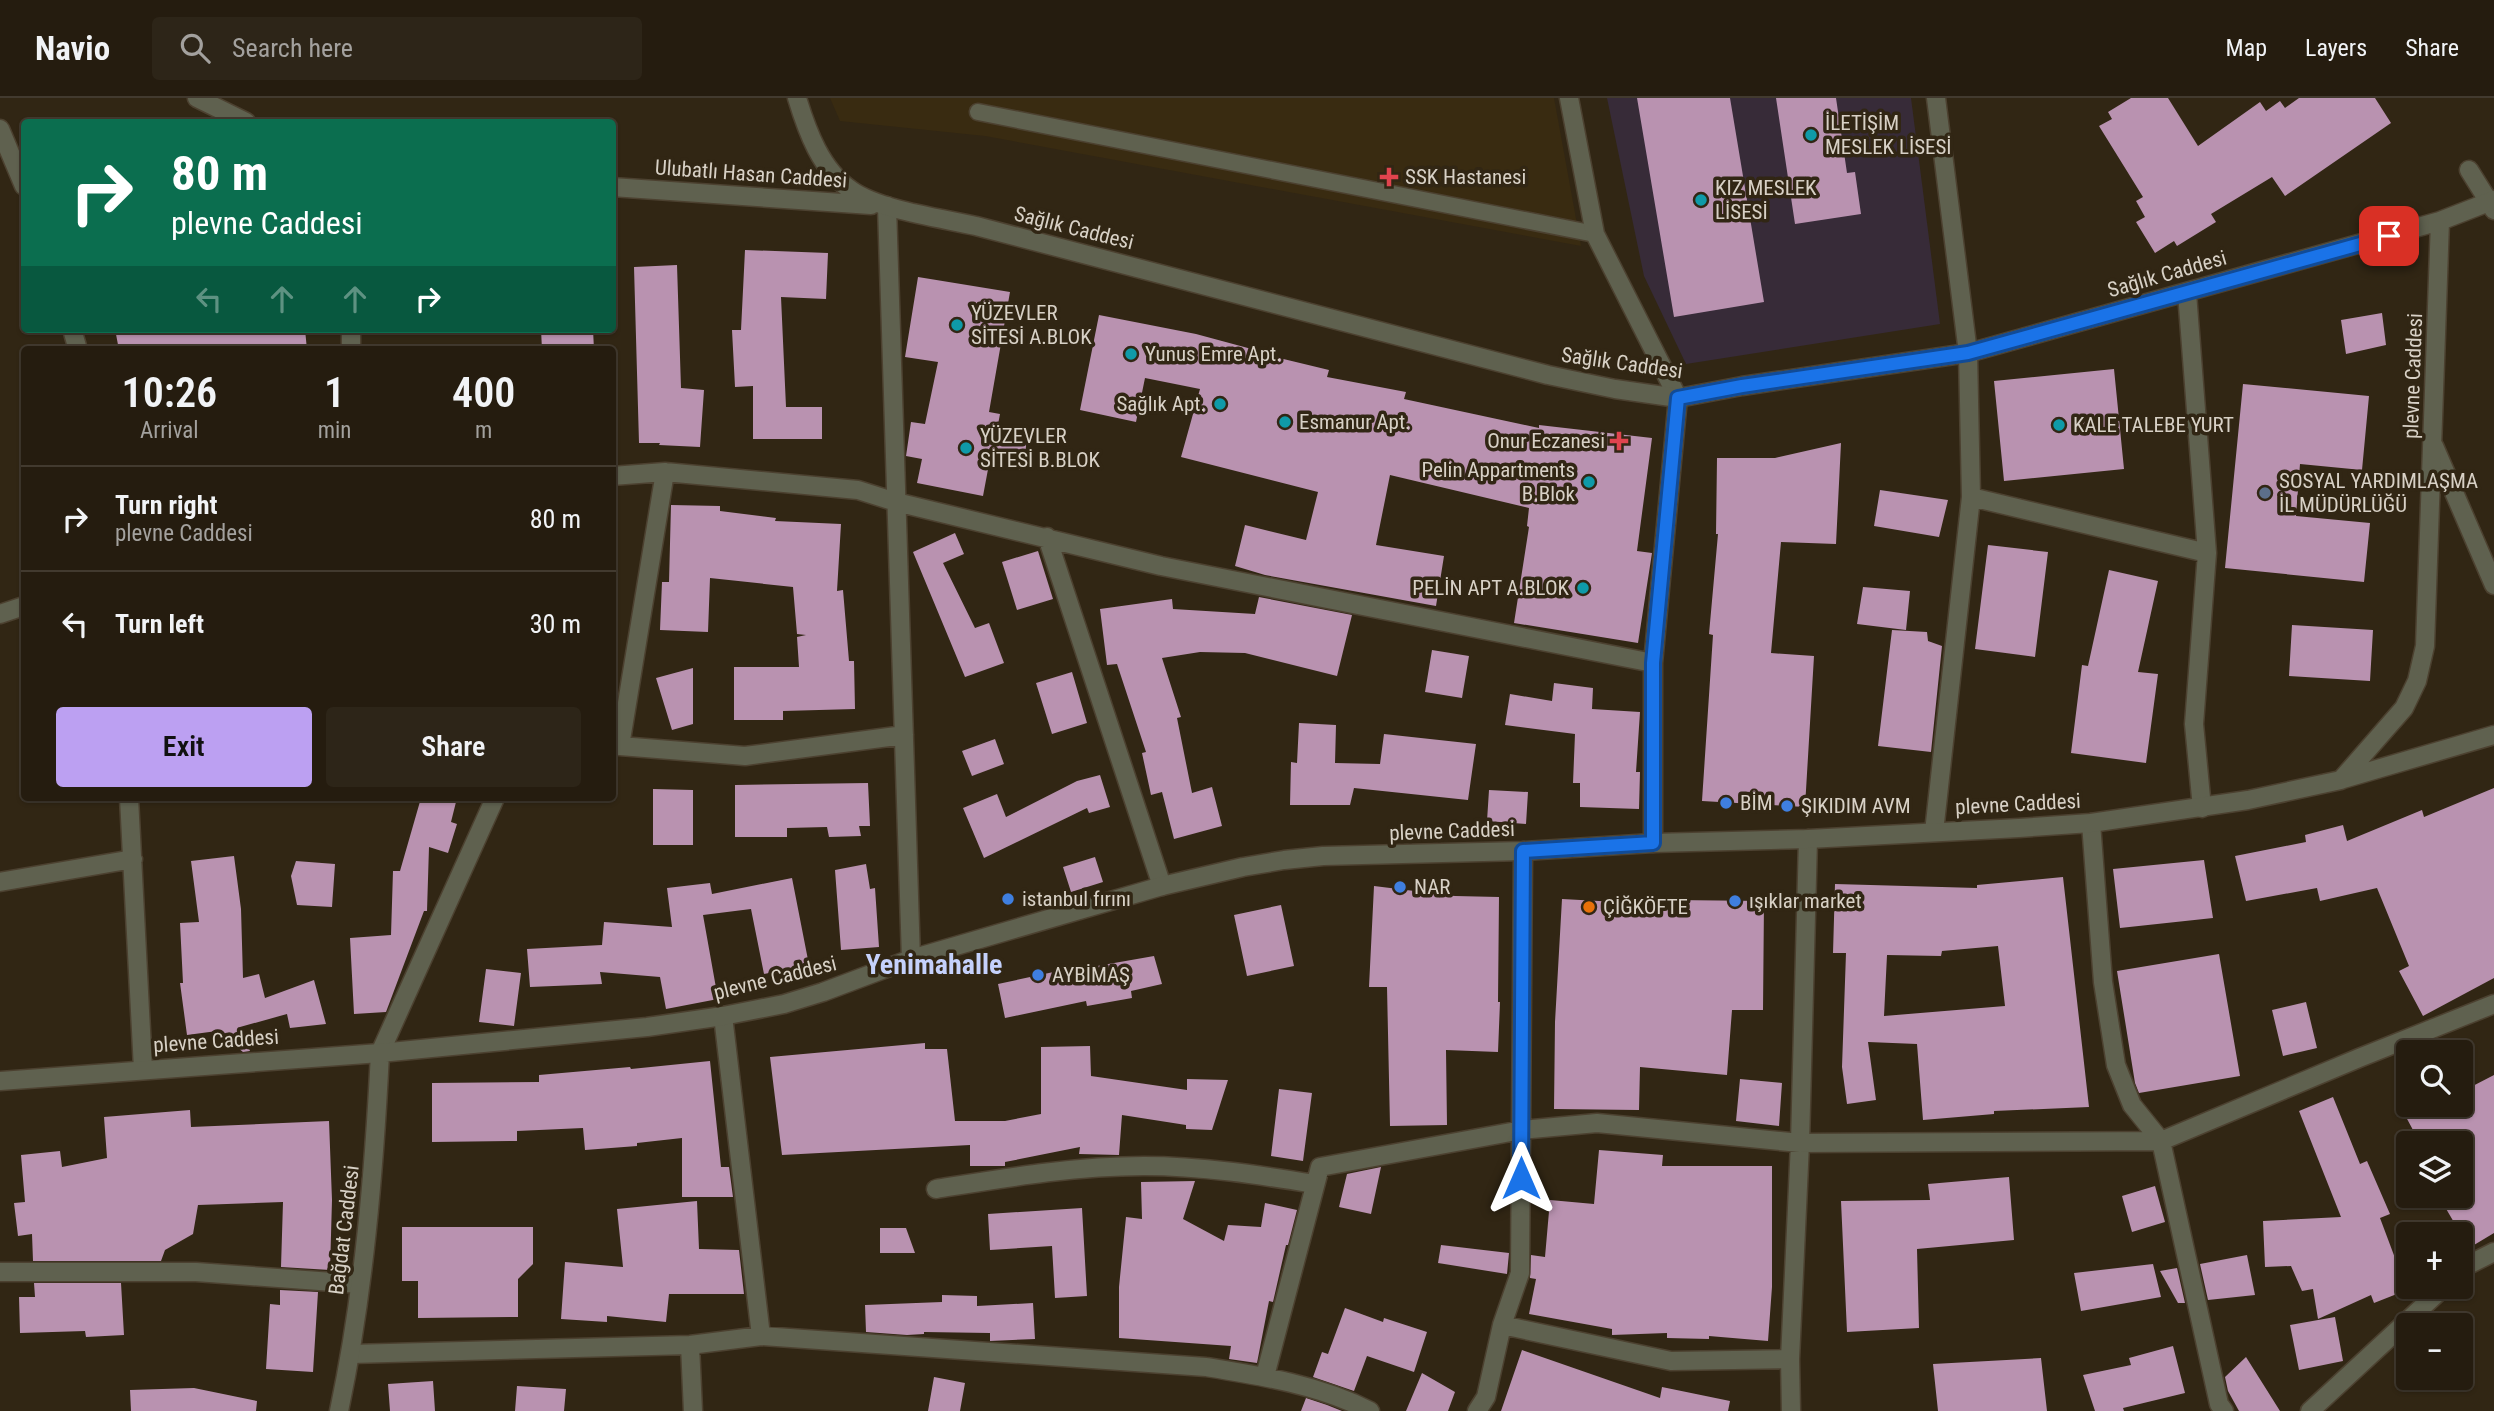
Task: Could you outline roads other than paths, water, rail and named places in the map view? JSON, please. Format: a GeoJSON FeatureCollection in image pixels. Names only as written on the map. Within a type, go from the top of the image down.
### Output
{"type":"FeatureCollection","features":[{"type":"Feature","properties":{"kind":"street"},"geometry":{"type":"LineString","coordinates":[[197,98],[240,119]]}},
{"type":"Feature","properties":{"kind":"street","name":"Sağlık Caddesi"},"geometry":{"type":"LineString","coordinates":[[797,98],[808,132],[827,167],[851,191],[887,206],[989,229],[1548,375],[1678,398],[1968,353],[2187,293],[2492,204]]}},
{"type":"Feature","properties":{"kind":"street"},"geometry":{"type":"LineString","coordinates":[[1569,98],[1595,234],[1678,398],[1653,663],[1653,843]]}},
{"type":"Feature","properties":{"kind":"street"},"geometry":{"type":"LineString","coordinates":[[1934,832],[1971,497],[1968,353],[1936,98]]}},
{"type":"Feature","properties":{"kind":"street"},"geometry":{"type":"LineString","coordinates":[[0,129],[21,179]]}},
{"type":"Feature","properties":{"kind":"street"},"geometry":{"type":"LineString","coordinates":[[2469,170],[2492,204]]}},
{"type":"Feature","properties":{"kind":"street","name":"Ulubatlı Hasan Caddesi"},"geometry":{"type":"LineString","coordinates":[[616,187],[887,206]]}},
{"type":"Feature","properties":{"kind":"street"},"geometry":{"type":"LineString","coordinates":[[887,206],[911,959]]}},
{"type":"Feature","properties":{"kind":"street","name":"plevne Caddesi"},"geometry":{"type":"LineString","coordinates":[[0,1081],[380,1053],[647,1027],[723,1016],[784,1004],[911,959],[1162,886],[1284,860],[1322,856],[1808,839],[2091,823],[2202,808],[2341,780],[2404,708],[2417,681],[2425,646],[2440,221]]}},
{"type":"Feature","properties":{"kind":"street"},"geometry":{"type":"LineString","coordinates":[[2187,293],[2207,553],[2194,724],[2202,808]]}},
{"type":"Feature","properties":{"kind":"street"},"geometry":{"type":"LineString","coordinates":[[2434,446],[2494,585]]}},
{"type":"Feature","properties":{"kind":"street"},"geometry":{"type":"LineString","coordinates":[[616,477],[666,472],[858,490],[896,502],[1161,566],[1653,663]]}},
{"type":"Feature","properties":{"kind":"street"},"geometry":{"type":"LineString","coordinates":[[666,472],[616,744],[745,756],[904,735]]}},
{"type":"Feature","properties":{"kind":"street"},"geometry":{"type":"LineString","coordinates":[[1971,497],[2207,553]]}},
{"type":"Feature","properties":{"kind":"street"},"geometry":{"type":"LineString","coordinates":[[1047,537],[1162,886]]}},
{"type":"Feature","properties":{"kind":"street"},"geometry":{"type":"LineString","coordinates":[[0,614],[21,607]]}},
{"type":"Feature","properties":{"kind":"street"},"geometry":{"type":"LineString","coordinates":[[2341,780],[2494,735]]}},
{"type":"Feature","properties":{"kind":"street"},"geometry":{"type":"LineString","coordinates":[[129,801],[143,1069]]}},
{"type":"Feature","properties":{"kind":"street"},"geometry":{"type":"LineString","coordinates":[[380,1053],[494,801]]}},
{"type":"Feature","properties":{"kind":"street"},"geometry":{"type":"LineString","coordinates":[[2091,823],[2104,982],[2116,1065],[2132,1105],[2161,1141],[2219,1404],[2224,1411]]}},
{"type":"Feature","properties":{"kind":"street"},"geometry":{"type":"LineString","coordinates":[[1791,1411],[1790,1359],[1800,1143],[1808,839]]}},
{"type":"Feature","properties":{"kind":"street"},"geometry":{"type":"LineString","coordinates":[[1477,1411],[1486,1397],[1502,1325],[1520,1273],[1523,851]]}},
{"type":"Feature","properties":{"kind":"street"},"geometry":{"type":"LineString","coordinates":[[0,882],[133,859]]}},
{"type":"Feature","properties":{"kind":"street"},"geometry":{"type":"LineString","coordinates":[[1265,1376],[1320,1167],[1522,1130],[1597,1123],[1800,1143],[2161,1141],[2494,1004]]}},
{"type":"Feature","properties":{"kind":"street"},"geometry":{"type":"LineString","coordinates":[[723,1016],[761,1336]]}},
{"type":"Feature","properties":{"kind":"street","name":"Bağdat Caddesi"},"geometry":{"type":"LineString","coordinates":[[339,1411],[351,1354],[375,1165],[380,1053]]}},
{"type":"Feature","properties":{"kind":"street"},"geometry":{"type":"LineString","coordinates":[[936,1189],[1032,1174],[1144,1166],[1231,1171],[1315,1184]]}},
{"type":"Feature","properties":{"kind":"street"},"geometry":{"type":"LineString","coordinates":[[2473,1262],[2494,1252]]}},
{"type":"Feature","properties":{"kind":"street"},"geometry":{"type":"LineString","coordinates":[[0,1272],[196,1272],[360,1284]]}},
{"type":"Feature","properties":{"kind":"street"},"geometry":{"type":"LineString","coordinates":[[2310,1411],[2431,1299]]}},
{"type":"Feature","properties":{"kind":"street"},"geometry":{"type":"LineString","coordinates":[[1502,1325],[1671,1361],[1790,1359]]}},
{"type":"Feature","properties":{"kind":"street"},"geometry":{"type":"LineString","coordinates":[[351,1354],[690,1345],[761,1336],[1206,1367],[1265,1376],[1343,1397],[1370,1411]]}},
{"type":"Feature","properties":{"kind":"street"},"geometry":{"type":"LineString","coordinates":[[690,1345],[693,1411]]}},
{"type":"Feature","properties":{"kind":"lane"},"geometry":{"type":"LineString","coordinates":[[978,112],[1595,234]]}},
{"type":"Feature","properties":{"kind":"place","name":"İLETİŞİM MESLEK LİSESİ"},"geometry":{"type":"Point","coordinates":[1811,135]}},
{"type":"Feature","properties":{"kind":"place","name":"SSK Hastanesi"},"geometry":{"type":"Point","coordinates":[1389,177]}},
{"type":"Feature","properties":{"kind":"place","name":"KIZ MESLEK LİSESİ"},"geometry":{"type":"Point","coordinates":[1701,200]}},
{"type":"Feature","properties":{"kind":"place","name":"YÜZEVLER SİTESİ A.BLOK"},"geometry":{"type":"Point","coordinates":[957,325]}},
{"type":"Feature","properties":{"kind":"place","name":"Yunus Emre Apt."},"geometry":{"type":"Point","coordinates":[1131,354]}},
{"type":"Feature","properties":{"kind":"place","name":"Sağlık Apt."},"geometry":{"type":"Point","coordinates":[1220,404]}},
{"type":"Feature","properties":{"kind":"place","name":"Esmanur Apt."},"geometry":{"type":"Point","coordinates":[1285,422]}},
{"type":"Feature","properties":{"kind":"place","name":"KALE TALEBE YURT"},"geometry":{"type":"Point","coordinates":[2059,425]}},
{"type":"Feature","properties":{"kind":"place","name":"Onur Eczanesi"},"geometry":{"type":"Point","coordinates":[1619,441]}},
{"type":"Feature","properties":{"kind":"place","name":"YÜZEVLER SİTESİ B.BLOK"},"geometry":{"type":"Point","coordinates":[966,448]}},
{"type":"Feature","properties":{"kind":"place","name":"Pelin Appartments B.Blok"},"geometry":{"type":"Point","coordinates":[1589,482]}},
{"type":"Feature","properties":{"kind":"place","name":"SOSYAL YARDIMLAŞMA İL MÜDÜRLÜĞÜ"},"geometry":{"type":"Point","coordinates":[2265,493]}},
{"type":"Feature","properties":{"kind":"place","name":"PELİN APT A.BLOK"},"geometry":{"type":"Point","coordinates":[1583,588]}},
{"type":"Feature","properties":{"kind":"place","name":"BİM"},"geometry":{"type":"Point","coordinates":[1726,803]}},
{"type":"Feature","properties":{"kind":"place","name":"ŞIKIDIM AVM"},"geometry":{"type":"Point","coordinates":[1787,806]}},
{"type":"Feature","properties":{"kind":"place","name":"NAR"},"geometry":{"type":"Point","coordinates":[1400,887]}},
{"type":"Feature","properties":{"kind":"place","name":"istanbul fırını"},"geometry":{"type":"Point","coordinates":[1008,899]}},
{"type":"Feature","properties":{"kind":"place","name":"ışıklar market"},"geometry":{"type":"Point","coordinates":[1735,901]}},
{"type":"Feature","properties":{"kind":"place","name":"ÇİĞKÖFTE"},"geometry":{"type":"Point","coordinates":[1589,907]}},
{"type":"Feature","properties":{"kind":"place","name":"AYBİMAŞ"},"geometry":{"type":"Point","coordinates":[1038,975]}},
{"type":"Feature","properties":{"kind":"district","name":"Yenimahalle"},"geometry":{"type":"Point","coordinates":[934,964]}}]}
